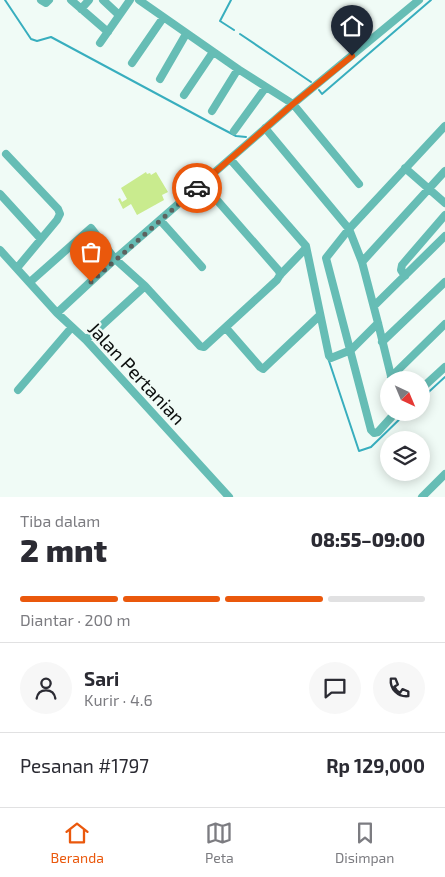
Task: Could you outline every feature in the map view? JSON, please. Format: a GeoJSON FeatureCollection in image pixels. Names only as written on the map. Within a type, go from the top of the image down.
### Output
{"type":"FeatureCollection","features":[{"type":"Feature","properties":{"kind":"street"},"geometry":{"type":"LineString","coordinates":[[71,0],[108,32]]}},
{"type":"Feature","properties":{"kind":"street"},"geometry":{"type":"LineString","coordinates":[[81,9],[89,0]]}},
{"type":"Feature","properties":{"kind":"street"},"geometry":{"type":"LineString","coordinates":[[103,0],[120,15]]}},
{"type":"Feature","properties":{"kind":"street"},"geometry":{"type":"LineString","coordinates":[[100,43],[130,0]]}},
{"type":"Feature","properties":{"kind":"street"},"geometry":{"type":"LineString","coordinates":[[138,0],[238,69],[293,104],[359,184]]}},
{"type":"Feature","properties":{"kind":"street"},"geometry":{"type":"LineString","coordinates":[[57,312],[265,128],[419,0]]}},
{"type":"Feature","properties":{"kind":"street"},"geometry":{"type":"LineString","coordinates":[[132,63],[163,18]]}},
{"type":"Feature","properties":{"kind":"street"},"geometry":{"type":"LineString","coordinates":[[160,79],[186,34]]}},
{"type":"Feature","properties":{"kind":"street"},"geometry":{"type":"LineString","coordinates":[[184,95],[213,52]]}},
{"type":"Feature","properties":{"kind":"street"},"geometry":{"type":"LineString","coordinates":[[212,111],[238,69]]}},
{"type":"Feature","properties":{"kind":"street"},"geometry":{"type":"LineString","coordinates":[[234,131],[266,87]]}},
{"type":"Feature","properties":{"kind":"street"},"geometry":{"type":"LineString","coordinates":[[388,421],[378,432],[372,432],[369,427],[326,261],[328,253],[349,229],[445,126]]}},
{"type":"Feature","properties":{"kind":"street"},"geometry":{"type":"LineString","coordinates":[[265,128],[349,229],[362,262],[389,371]]}},
{"type":"Feature","properties":{"kind":"street"},"geometry":{"type":"LineString","coordinates":[[6,154],[59,210],[60,214],[17,268]]}},
{"type":"Feature","properties":{"kind":"street"},"geometry":{"type":"LineString","coordinates":[[230,159],[306,248],[328,354],[334,357],[350,350],[378,323]]}},
{"type":"Feature","properties":{"kind":"street"},"geometry":{"type":"LineString","coordinates":[[405,168],[445,203]]}},
{"type":"Feature","properties":{"kind":"street"},"geometry":{"type":"LineString","coordinates":[[362,262],[445,171]]}},
{"type":"Feature","properties":{"kind":"street"},"geometry":{"type":"LineString","coordinates":[[202,183],[279,271],[280,275]]}},
{"type":"Feature","properties":{"kind":"street"},"geometry":{"type":"LineString","coordinates":[[0,194],[41,239]]}},
{"type":"Feature","properties":{"kind":"street"},"geometry":{"type":"LineString","coordinates":[[405,276],[401,270],[402,266],[445,215]]}},
{"type":"Feature","properties":{"kind":"street"},"geometry":{"type":"LineString","coordinates":[[160,220],[202,267]]}},
{"type":"Feature","properties":{"kind":"street"},"geometry":{"type":"LineString","coordinates":[[30,282],[90,228],[115,259],[144,286],[202,347],[206,346],[277,280],[306,248]]}},
{"type":"Feature","properties":{"kind":"street"},"geometry":{"type":"LineString","coordinates":[[374,306],[425,256],[443,242]]}},
{"type":"Feature","properties":{"kind":"street"},"geometry":{"type":"LineString","coordinates":[[416,248],[425,256]]}},
{"type":"Feature","properties":{"kind":"street","name":"Jalan Pertanian"},"geometry":{"type":"LineString","coordinates":[[0,250],[57,312],[86,340],[229,497]]}},
{"type":"Feature","properties":{"kind":"street"},"geometry":{"type":"LineString","coordinates":[[382,342],[445,282]]}},
{"type":"Feature","properties":{"kind":"street"},"geometry":{"type":"LineString","coordinates":[[86,340],[144,286]]}},
{"type":"Feature","properties":{"kind":"street"},"geometry":{"type":"LineString","coordinates":[[226,328],[260,367],[264,369],[319,316]]}},
{"type":"Feature","properties":{"kind":"street"},"geometry":{"type":"LineString","coordinates":[[399,371],[445,324]]}},
{"type":"Feature","properties":{"kind":"street"},"geometry":{"type":"LineString","coordinates":[[18,390],[72,326]]}},
{"type":"Feature","properties":{"kind":"street"},"geometry":{"type":"LineString","coordinates":[[430,381],[445,367]]}},
{"type":"Feature","properties":{"kind":"street"},"geometry":{"type":"LineString","coordinates":[[422,497],[445,474]]}},
{"type":"Feature","properties":{"kind":"green space"},"geometry":{"type":"Polygon","coordinates":[[[146,172],[151,175],[156,172],[168,192],[162,195],[164,200],[137,215],[131,204],[123,209],[118,199],[120,198],[122,202],[127,199],[121,188],[146,172]]]}},
{"type":"Feature","properties":{"kind":"waterway"},"geometry":{"type":"LineString","coordinates":[[5,0],[31,39],[37,41],[51,37],[236,136],[246,137]]}},
{"type":"Feature","properties":{"kind":"waterway"},"geometry":{"type":"LineString","coordinates":[[231,0],[220,21],[234,30]]}},
{"type":"Feature","properties":{"kind":"waterway"},"geometry":{"type":"LineString","coordinates":[[319,90],[322,94],[431,0]]}},
{"type":"Feature","properties":{"kind":"waterway"},"geometry":{"type":"LineString","coordinates":[[240,34],[311,82]]}},
{"type":"Feature","properties":{"kind":"waterway"},"geometry":{"type":"LineString","coordinates":[[328,358],[359,451],[371,447],[398,421]]}},
{"type":"Feature","properties":{"kind":"waterway"},"geometry":{"type":"LineString","coordinates":[[430,391],[445,377]]}},
{"type":"Feature","properties":{"kind":"way so far"},"geometry":{"type":"LineString","coordinates":[[91,282],[197,188]]}},
{"type":"Feature","properties":{"kind":"route"},"geometry":{"type":"LineString","coordinates":[[197,188],[293,104],[352,56]]}}]}
